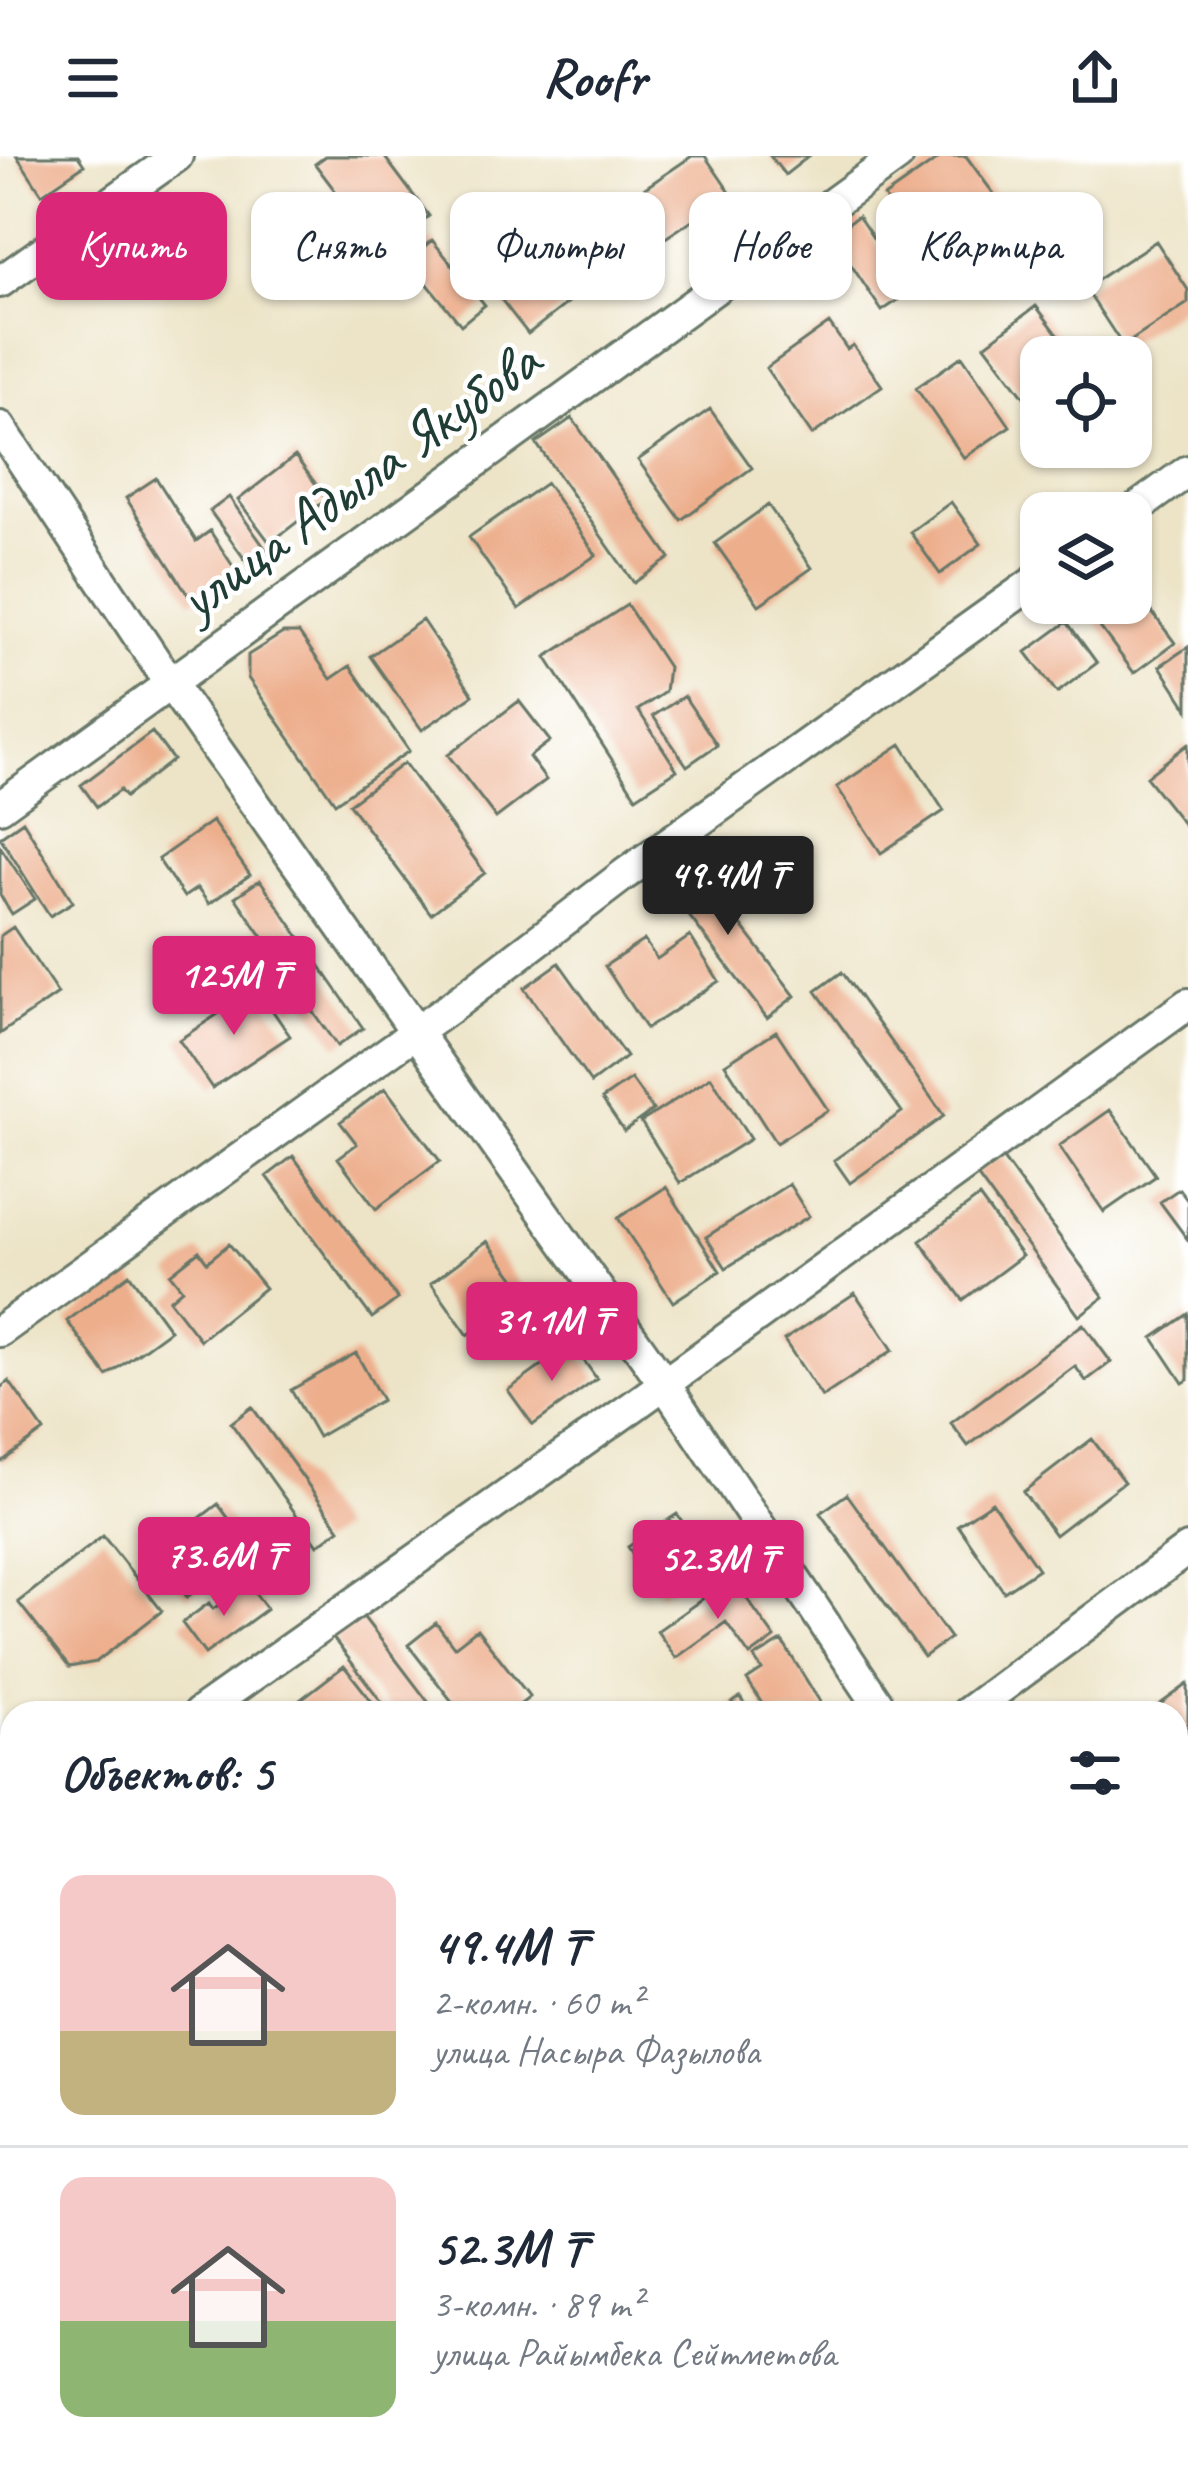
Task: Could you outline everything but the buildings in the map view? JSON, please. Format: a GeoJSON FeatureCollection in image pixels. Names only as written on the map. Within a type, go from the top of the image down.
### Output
{"type":"FeatureCollection","features":[{"type":"Feature","properties":{"kind":"street"},"geometry":{"type":"LineString","coordinates":[[0,282],[177,156]]}},
{"type":"Feature","properties":{"kind":"street","name":"улица Адыла Якубова"},"geometry":{"type":"LineString","coordinates":[[0,807],[898,156]]}},
{"type":"Feature","properties":{"kind":"street"},"geometry":{"type":"LineString","coordinates":[[0,427],[169,682],[664,1383],[876,1701]]}},
{"type":"Feature","properties":{"kind":"street"},"geometry":{"type":"LineString","coordinates":[[1152,497],[1188,471]]}},
{"type":"Feature","properties":{"kind":"street"},"geometry":{"type":"LineString","coordinates":[[0,1331],[455,1004],[625,874],[1020,593]]}},
{"type":"Feature","properties":{"kind":"street"},"geometry":{"type":"LineString","coordinates":[[216,1701],[1188,1004]]}},
{"type":"Feature","properties":{"kind":"street"},"geometry":{"type":"LineString","coordinates":[[983,1701],[1188,1549]]}}]}
